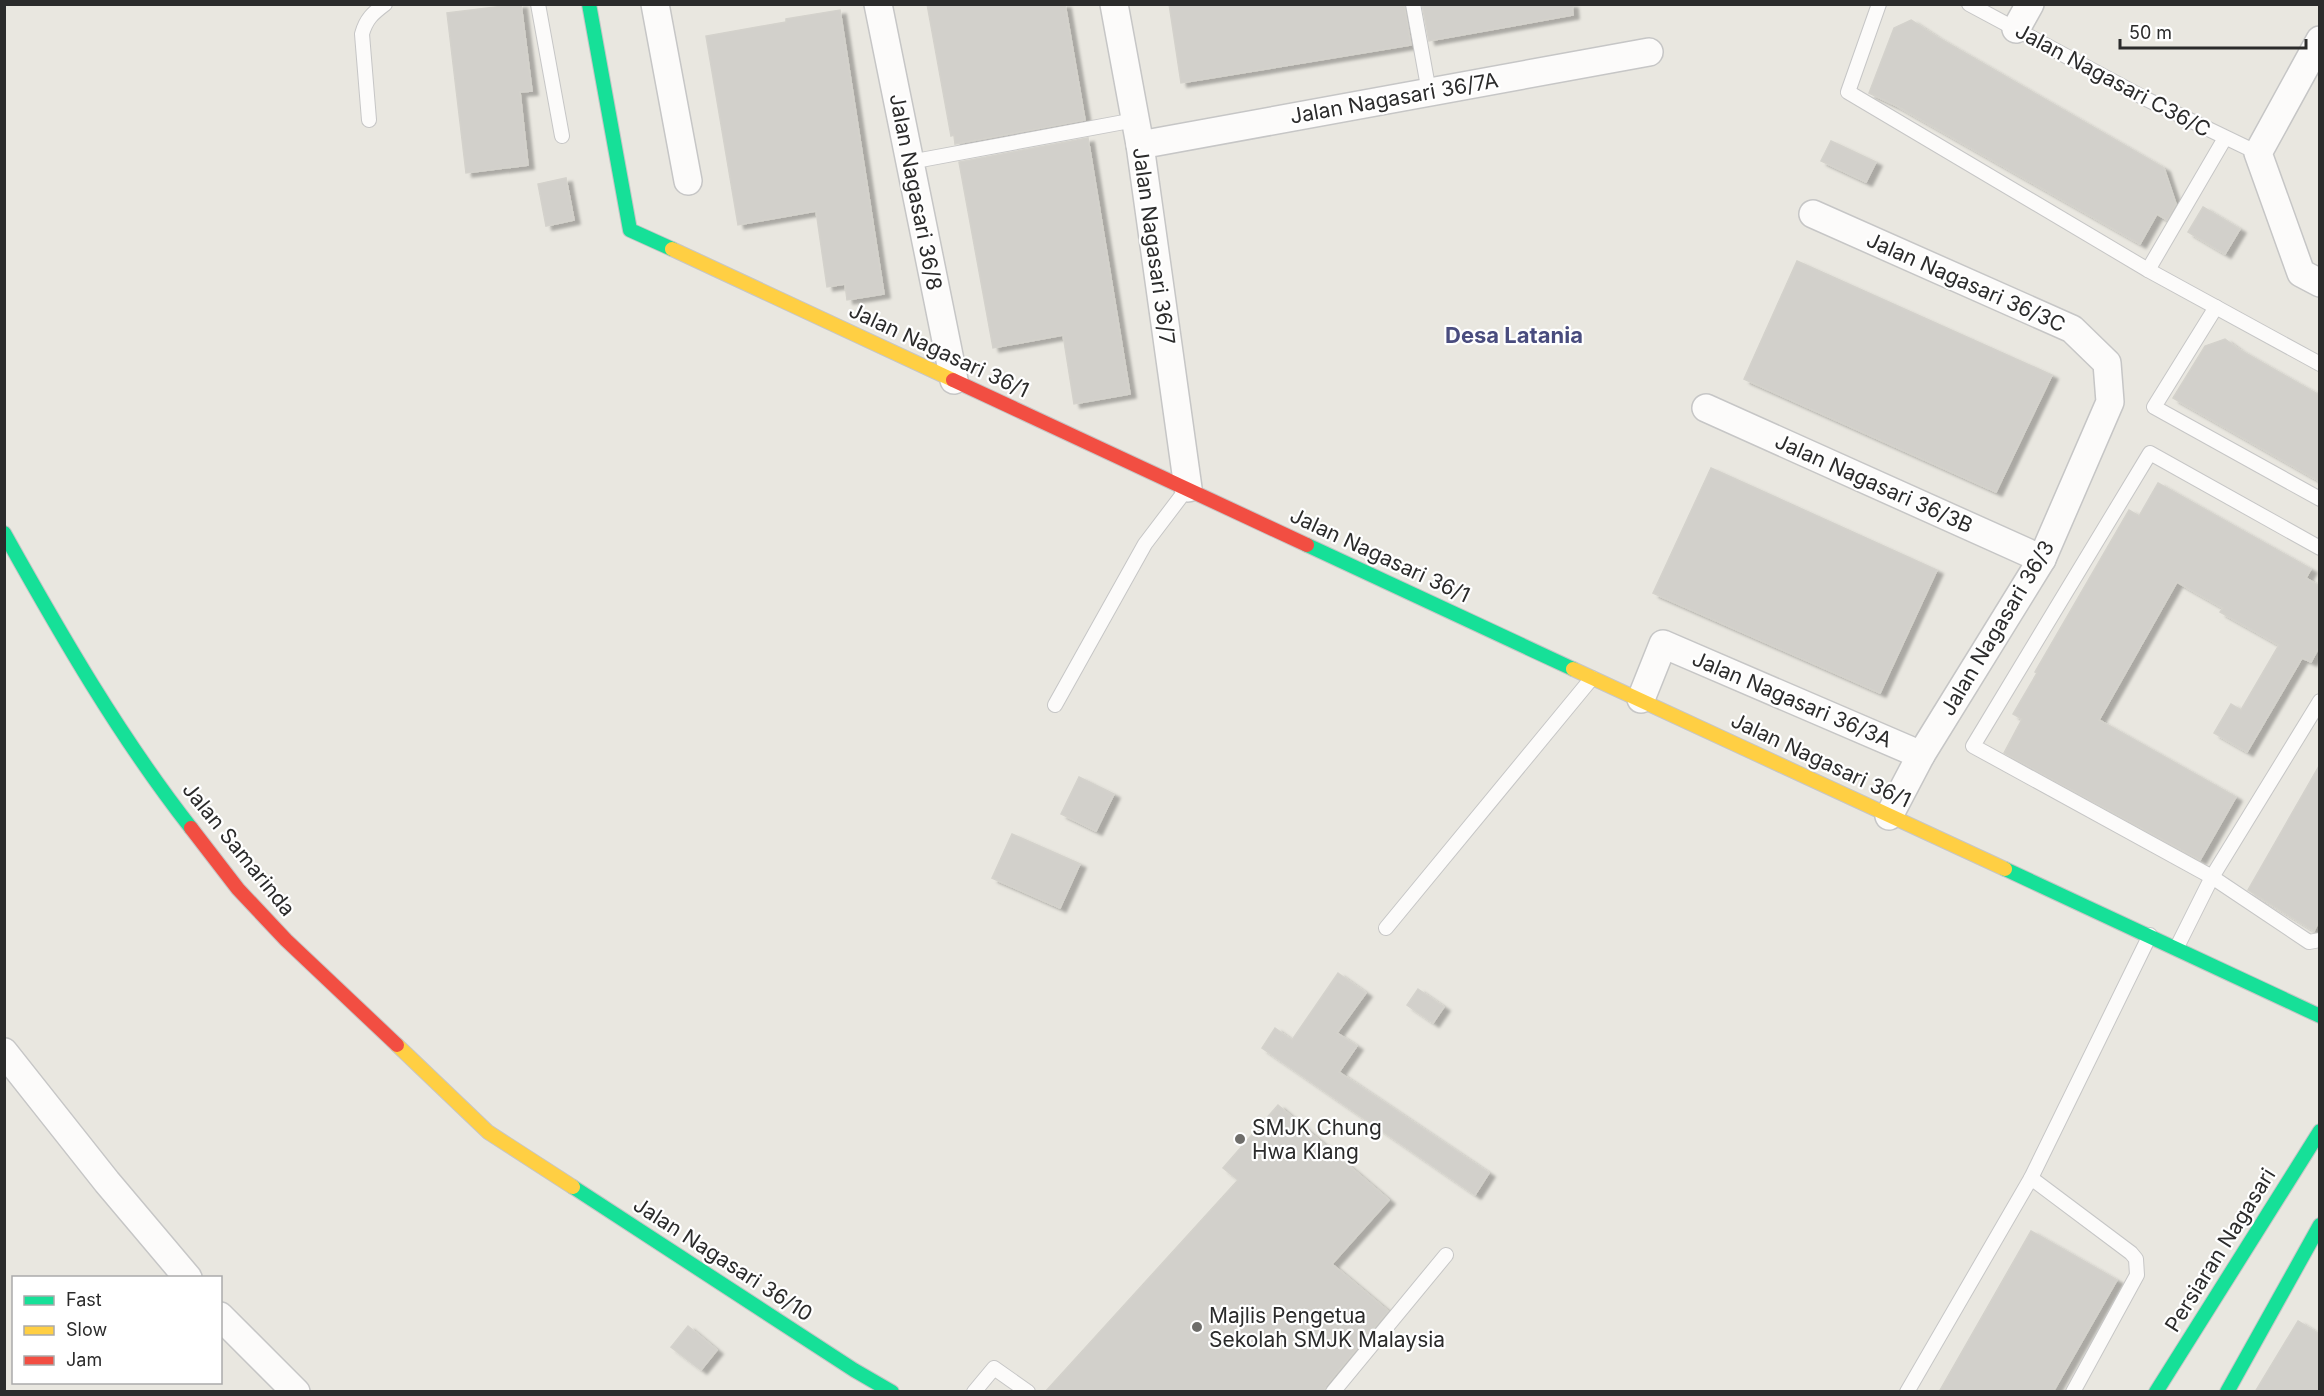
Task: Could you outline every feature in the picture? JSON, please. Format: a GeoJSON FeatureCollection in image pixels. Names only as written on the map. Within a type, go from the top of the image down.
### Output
{"type":"FeatureCollection","features":[{"type":"Feature","properties":{"kind":"street","name":"Jalan Nagasari 36/1"},"geometry":{"type":"LineString","coordinates":[[589,4],[630,230],[1889,816],[2177,947],[2319,1016]]}},
{"type":"Feature","properties":{"kind":"street"},"geometry":{"type":"LineString","coordinates":[[655,4],[688,181]]}},
{"type":"Feature","properties":{"kind":"street","name":"Jalan Nagasari 36/8"},"geometry":{"type":"LineString","coordinates":[[878,4],[954,380]]}},
{"type":"Feature","properties":{"kind":"street","name":"Jalan Nagasari 36/7"},"geometry":{"type":"LineString","coordinates":[[1114,4],[1138,132],[1188,488]]}},
{"type":"Feature","properties":{"kind":"street"},"geometry":{"type":"LineString","coordinates":[[2016,29],[2031,4]]}},
{"type":"Feature","properties":{"kind":"street"},"geometry":{"type":"LineString","coordinates":[[2319,40],[2258,153],[2301,273],[2319,283]]}},
{"type":"Feature","properties":{"kind":"street","name":"Jalan Nagasari 36/7A"},"geometry":{"type":"LineString","coordinates":[[1138,132],[1429,92],[1649,52]]}},
{"type":"Feature","properties":{"kind":"street","name":"Jalan Nagasari 36/3C"},"geometry":{"type":"LineString","coordinates":[[1814,214],[2072,329],[2107,363],[2110,402]]}},
{"type":"Feature","properties":{"kind":"street","name":"Jalan Nagasari 36/3"},"geometry":{"type":"LineString","coordinates":[[1889,816],[1921,755],[2042,559],[2110,402]]}},
{"type":"Feature","properties":{"kind":"street","name":"Jalan Nagasari 36/3B"},"geometry":{"type":"LineString","coordinates":[[1706,408],[2042,559]]}},
{"type":"Feature","properties":{"kind":"street","name":"Jalan Samarinda"},"geometry":{"type":"LineString","coordinates":[[4,533],[72,653],[115,722],[188,825],[238,889],[286,940],[488,1132],[533,1160]]}},
{"type":"Feature","properties":{"kind":"street","name":"Jalan Nagasari 36/3A"},"geometry":{"type":"LineString","coordinates":[[1641,699],[1663,644],[1921,755]]}},
{"type":"Feature","properties":{"kind":"street"},"geometry":{"type":"LineString","coordinates":[[4,1052],[107,1182],[186,1276]]}},
{"type":"Feature","properties":{"kind":"street","name":"Persiaran Nagasari"},"geometry":{"type":"LineString","coordinates":[[2156,1392],[2319,1131]]}},
{"type":"Feature","properties":{"kind":"street","name":"Jalan Nagasari 36/10"},"geometry":{"type":"LineString","coordinates":[[533,1160],[892,1392]]}},
{"type":"Feature","properties":{"kind":"street"},"geometry":{"type":"LineString","coordinates":[[2227,1392],[2319,1225]]}},
{"type":"Feature","properties":{"kind":"street"},"geometry":{"type":"LineString","coordinates":[[222,1318],[296,1392]]}},
{"type":"Feature","properties":{"kind":"lane"},"geometry":{"type":"LineString","coordinates":[[369,120],[362,34],[365,23],[385,4]]}},
{"type":"Feature","properties":{"kind":"lane"},"geometry":{"type":"LineString","coordinates":[[538,4],[562,136]]}},
{"type":"Feature","properties":{"kind":"lane"},"geometry":{"type":"LineString","coordinates":[[1413,4],[1429,92]]}},
{"type":"Feature","properties":{"kind":"lane"},"geometry":{"type":"LineString","coordinates":[[1879,4],[1848,92],[2148,270],[2319,364]]}},
{"type":"Feature","properties":{"kind":"lane","name":"Jalan Nagasari C36/C"},"geometry":{"type":"LineString","coordinates":[[1969,4],[2258,153]]}},
{"type":"Feature","properties":{"kind":"lane"},"geometry":{"type":"LineString","coordinates":[[910,162],[1138,132]]}},
{"type":"Feature","properties":{"kind":"lane"},"geometry":{"type":"LineString","coordinates":[[2148,270],[2225,138]]}},
{"type":"Feature","properties":{"kind":"lane"},"geometry":{"type":"LineString","coordinates":[[2216,307],[2154,407],[2319,499]]}},
{"type":"Feature","properties":{"kind":"lane"},"geometry":{"type":"LineString","coordinates":[[2319,548],[2150,453],[1972,746],[2212,877],[2308,942],[2319,940]]}},
{"type":"Feature","properties":{"kind":"lane"},"geometry":{"type":"LineString","coordinates":[[1055,705],[1145,544],[1188,488]]}},
{"type":"Feature","properties":{"kind":"lane"},"geometry":{"type":"LineString","coordinates":[[1386,928],[1594,677]]}},
{"type":"Feature","properties":{"kind":"lane"},"geometry":{"type":"LineString","coordinates":[[2177,947],[2212,877],[2319,701]]}},
{"type":"Feature","properties":{"kind":"lane"},"geometry":{"type":"LineString","coordinates":[[1907,1392],[2031,1178],[2150,935]]}},
{"type":"Feature","properties":{"kind":"lane"},"geometry":{"type":"LineString","coordinates":[[2031,1178],[2121,1244],[2136,1260],[2138,1267],[2137,1275],[2073,1392]]}},
{"type":"Feature","properties":{"kind":"lane"},"geometry":{"type":"LineString","coordinates":[[1333,1392],[1446,1255]]}},
{"type":"Feature","properties":{"kind":"lane"},"geometry":{"type":"LineString","coordinates":[[974,1392],[994,1368],[1028,1392]]}},
{"type":"Feature","properties":{"kind":"building"},"geometry":{"type":"Polygon","coordinates":[[[521,4],[532,91],[520,92],[528,165],[466,173],[447,13],[521,4]]]}},
{"type":"Feature","properties":{"kind":"building"},"geometry":{"type":"Polygon","coordinates":[[[927,4],[1065,4],[1085,120],[955,144],[954,135],[951,136],[927,4]]]}},
{"type":"Feature","properties":{"kind":"building"},"geometry":{"type":"Polygon","coordinates":[[[1169,4],[1404,4],[1411,45],[1181,83],[1169,4]]]}},
{"type":"Feature","properties":{"kind":"building"},"geometry":{"type":"Polygon","coordinates":[[[1422,4],[1572,4],[1573,15],[1429,41],[1422,4]]]}},
{"type":"Feature","properties":{"kind":"building"},"geometry":{"type":"Polygon","coordinates":[[[840,10],[884,294],[847,300],[845,284],[827,287],[816,211],[738,225],[706,36],[840,10]]]}},
{"type":"Feature","properties":{"kind":"building"},"geometry":{"type":"Polygon","coordinates":[[[1911,20],[2164,168],[2176,204],[2167,220],[2157,214],[2140,244],[1897,106],[1869,93],[1894,28],[1911,20]]]}},
{"type":"Feature","properties":{"kind":"building"},"geometry":{"type":"Polygon","coordinates":[[[1088,138],[1130,394],[1074,404],[1063,335],[993,348],[959,162],[1088,138]]]}},
{"type":"Feature","properties":{"kind":"building"},"geometry":{"type":"Polygon","coordinates":[[[1831,141],[1876,162],[1866,182],[1821,161],[1831,141]]]}},
{"type":"Feature","properties":{"kind":"building"},"geometry":{"type":"Polygon","coordinates":[[[566,178],[574,220],[546,226],[538,184],[566,178]]]}},
{"type":"Feature","properties":{"kind":"building"},"geometry":{"type":"Polygon","coordinates":[[[2203,207],[2240,229],[2225,254],[2188,232],[2203,207]]]}},
{"type":"Feature","properties":{"kind":"building"},"geometry":{"type":"Polygon","coordinates":[[[1797,261],[2052,375],[1996,492],[1744,379],[1797,261]]]}},
{"type":"Feature","properties":{"kind":"building"},"geometry":{"type":"Polygon","coordinates":[[[2225,339],[2319,395],[2319,481],[2173,398],[2205,346],[2225,339]]]}},
{"type":"Feature","properties":{"kind":"building"},"geometry":{"type":"Polygon","coordinates":[[[1711,468],[1937,570],[1880,693],[1653,593],[1711,468]]]}},
{"type":"Feature","properties":{"kind":"building"},"geometry":{"type":"Polygon","coordinates":[[[2158,483],[2311,569],[2306,578],[2319,586],[2319,647],[2311,662],[2302,658],[2247,752],[2214,733],[2231,704],[2241,710],[2279,645],[2220,612],[2223,608],[2177,582],[2099,720],[2236,797],[2200,860],[2004,753],[2022,719],[2013,714],[2037,673],[2035,672],[2129,510],[2139,516],[2158,483]]]}},
{"type":"Feature","properties":{"kind":"building"},"geometry":{"type":"Polygon","coordinates":[[[2319,766],[2319,921],[2314,931],[2248,890],[2319,766]]]}},
{"type":"Feature","properties":{"kind":"building"},"geometry":{"type":"Polygon","coordinates":[[[1079,777],[1114,794],[1096,831],[1061,814],[1079,777]]]}},
{"type":"Feature","properties":{"kind":"building"},"geometry":{"type":"Polygon","coordinates":[[[1012,834],[1080,864],[1060,908],[992,878],[1012,834]]]}},
{"type":"Feature","properties":{"kind":"building"},"geometry":{"type":"Polygon","coordinates":[[[1338,973],[1366,993],[1337,1033],[1357,1046],[1339,1072],[1489,1173],[1475,1195],[1262,1048],[1275,1028],[1292,1040],[1338,973]]]}},
{"type":"Feature","properties":{"kind":"building"},"geometry":{"type":"Polygon","coordinates":[[[1418,989],[1444,1007],[1433,1023],[1407,1005],[1418,989]]]}},
{"type":"Feature","properties":{"kind":"building"},"geometry":{"type":"Polygon","coordinates":[[[1278,1105],[1389,1200],[1332,1264],[1388,1311],[1326,1386],[1324,1392],[1045,1392],[1238,1180],[1223,1168],[1278,1105]]]}},
{"type":"Feature","properties":{"kind":"building"},"geometry":{"type":"Polygon","coordinates":[[[2031,1231],[2117,1280],[2053,1392],[1939,1392],[2031,1231]]]}},
{"type":"Feature","properties":{"kind":"building"},"geometry":{"type":"Polygon","coordinates":[[[2298,1321],[2319,1334],[2319,1392],[2255,1392],[2298,1321]]]}},
{"type":"Feature","properties":{"kind":"building"},"geometry":{"type":"Polygon","coordinates":[[[688,1326],[717,1350],[701,1370],[671,1347],[688,1326]]]}},
{"type":"Feature","properties":{"kind":"traffic: fast"},"geometry":{"type":"LineString","coordinates":[[589,4],[630,230],[672,249]]}},
{"type":"Feature","properties":{"kind":"traffic: fast"},"geometry":{"type":"LineString","coordinates":[[4,533],[69,647],[115,721],[191,828]]}},
{"type":"Feature","properties":{"kind":"traffic: fast"},"geometry":{"type":"LineString","coordinates":[[1307,545],[1573,669]]}},
{"type":"Feature","properties":{"kind":"traffic: fast"},"geometry":{"type":"LineString","coordinates":[[2005,869],[2320,1016]]}},
{"type":"Feature","properties":{"kind":"traffic: fast"},"geometry":{"type":"LineString","coordinates":[[2156,1392],[2320,1131]]}},
{"type":"Feature","properties":{"kind":"traffic: fast"},"geometry":{"type":"LineString","coordinates":[[573,1187],[854,1370],[892,1392]]}},
{"type":"Feature","properties":{"kind":"traffic: fast"},"geometry":{"type":"LineString","coordinates":[[2227,1392],[2320,1225]]}},
{"type":"Feature","properties":{"kind":"traffic: slow"},"geometry":{"type":"LineString","coordinates":[[672,249],[953,380]]}},
{"type":"Feature","properties":{"kind":"traffic: slow"},"geometry":{"type":"LineString","coordinates":[[1573,669],[2005,869]]}},
{"type":"Feature","properties":{"kind":"traffic: slow"},"geometry":{"type":"LineString","coordinates":[[397,1045],[488,1132],[573,1187]]}},
{"type":"Feature","properties":{"kind":"traffic: jam"},"geometry":{"type":"LineString","coordinates":[[953,380],[1307,545]]}},
{"type":"Feature","properties":{"kind":"traffic: jam"},"geometry":{"type":"LineString","coordinates":[[191,828],[238,889],[286,940],[397,1045]]}},
{"type":"Feature","properties":{"kind":"place","name":"SMJK Chung Hwa Klang"},"geometry":{"type":"Point","coordinates":[1240,1139]}},
{"type":"Feature","properties":{"kind":"place","name":"Majlis Pengetua Sekolah SMJK Malaysia"},"geometry":{"type":"Point","coordinates":[1197,1327]}},
{"type":"Feature","properties":{"kind":"district","name":"Desa Latania"},"geometry":{"type":"Point","coordinates":[1514,335]}}]}
